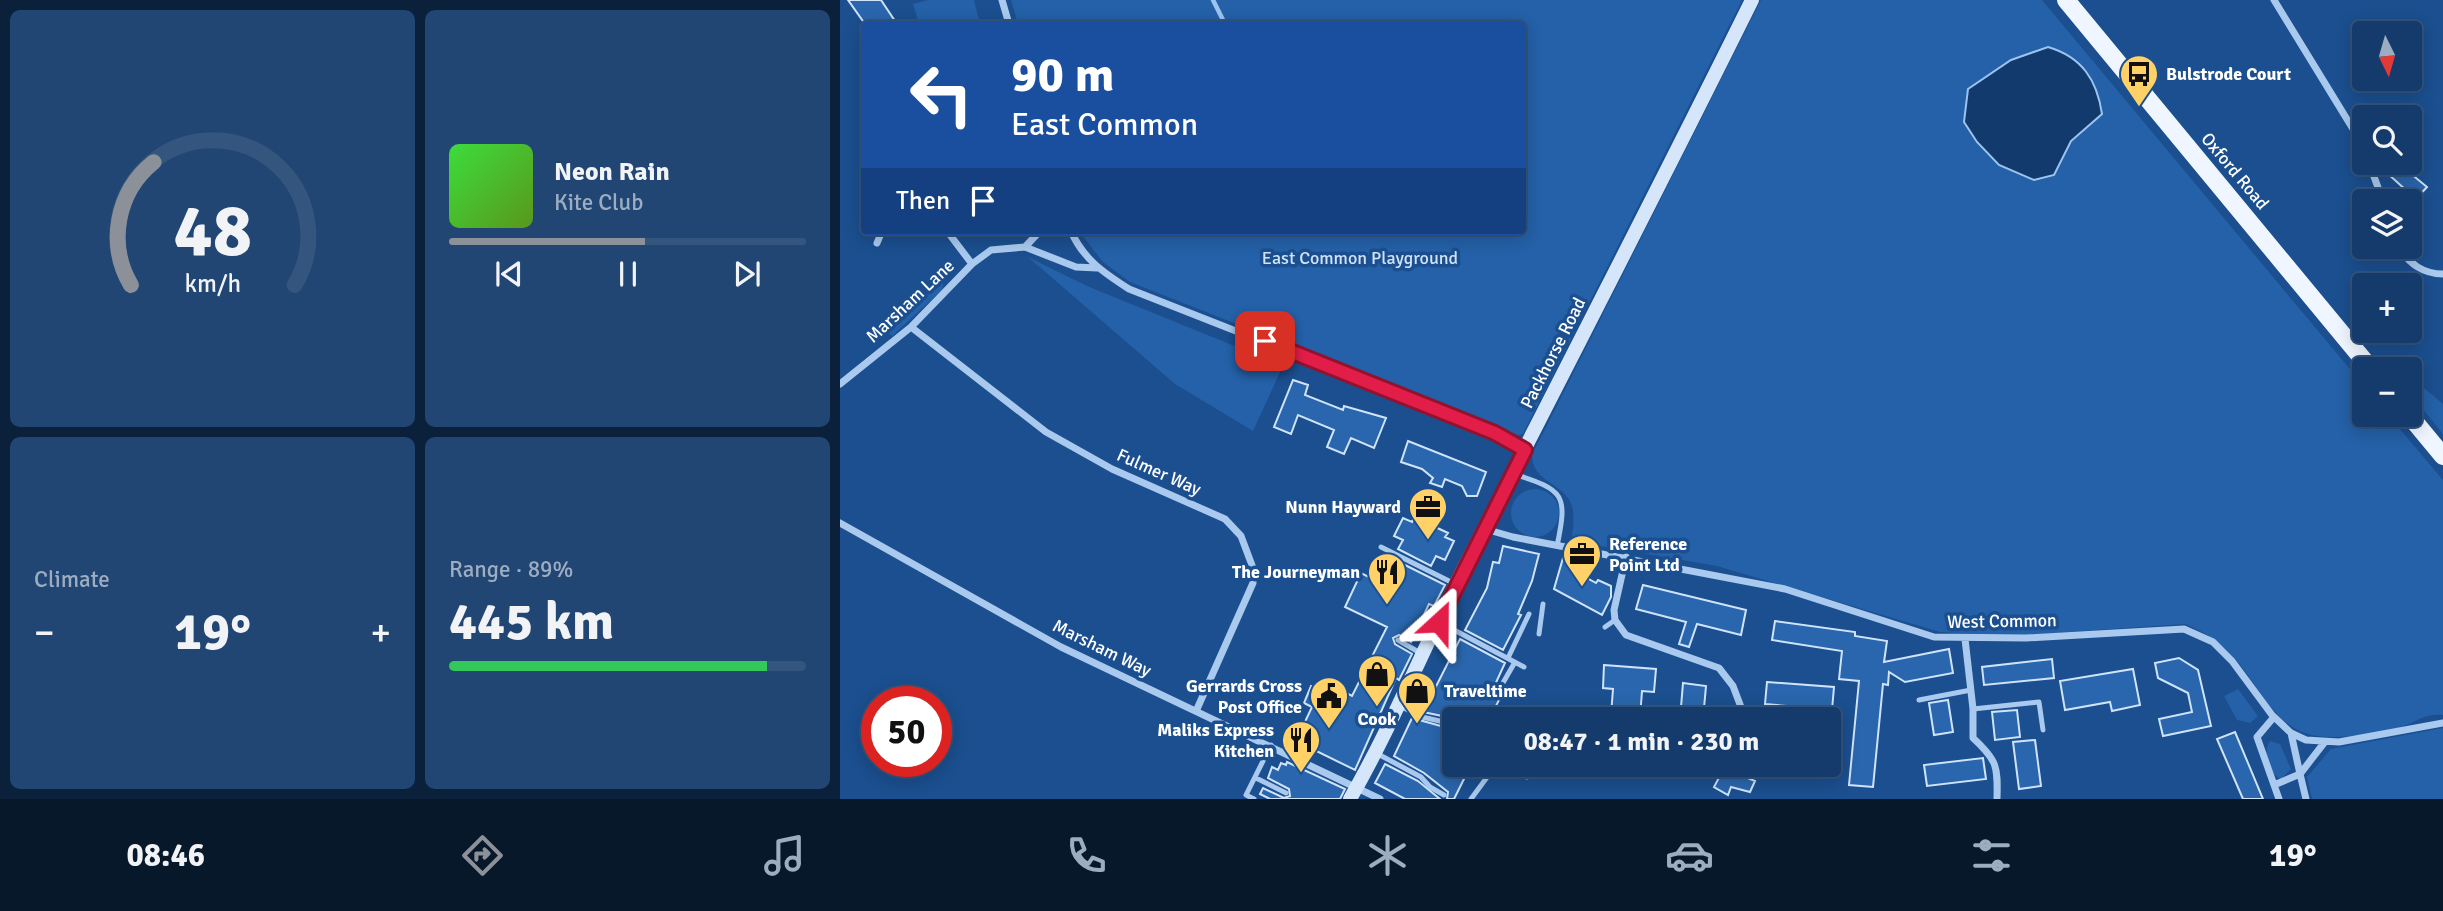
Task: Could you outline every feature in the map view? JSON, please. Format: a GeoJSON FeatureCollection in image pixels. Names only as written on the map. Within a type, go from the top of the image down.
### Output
{"type":"FeatureCollection","features":[{"type":"Feature","properties":{"kind":"main road","name":"Packhorse Road"},"geometry":{"type":"LineString","coordinates":[[1354,793],[1399,705],[1455,584],[1752,0]]}},
{"type":"Feature","properties":{"kind":"main road","name":"Oxford Road"},"geometry":{"type":"LineString","coordinates":[[2066,0],[2361,357]]}},
{"type":"Feature","properties":{"kind":"main road"},"geometry":{"type":"LineString","coordinates":[[2419,427],[2443,456]]}},
{"type":"Feature","properties":{"kind":"street"},"geometry":{"type":"LineString","coordinates":[[1002,0],[1008,21]]}},
{"type":"Feature","properties":{"kind":"street"},"geometry":{"type":"LineString","coordinates":[[2274,0],[2352,127]]}},
{"type":"Feature","properties":{"kind":"street"},"geometry":{"type":"LineString","coordinates":[[877,243],[880,235]]}},
{"type":"Feature","properties":{"kind":"street"},"geometry":{"type":"LineString","coordinates":[[950,235],[972,264]]}},
{"type":"Feature","properties":{"kind":"street"},"geometry":{"type":"LineString","coordinates":[[1036,235],[1025,247],[1076,267],[1097,268]]}},
{"type":"Feature","properties":{"kind":"street"},"geometry":{"type":"LineString","coordinates":[[1073,235],[1097,268],[1129,289],[1495,433],[1525,450]]}},
{"type":"Feature","properties":{"kind":"street","name":"Marsham Lane"},"geometry":{"type":"LineString","coordinates":[[840,384],[911,327],[972,264],[990,250],[1025,247]]}},
{"type":"Feature","properties":{"kind":"street"},"geometry":{"type":"LineString","coordinates":[[2408,259],[2430,274],[2443,274]]}},
{"type":"Feature","properties":{"kind":"street","name":"Fulmer Way"},"geometry":{"type":"LineString","coordinates":[[911,327],[1046,432],[1112,469],[1225,519],[1241,536],[1253,568],[1253,583],[1197,709]]}},
{"type":"Feature","properties":{"kind":"street","name":"Marsham Way"},"geometry":{"type":"LineString","coordinates":[[840,523],[1060,647],[1271,744],[1354,793],[1380,799]]}},
{"type":"Feature","properties":{"kind":"street","name":"West Common"},"geometry":{"type":"LineString","coordinates":[[1484,528],[1557,546],[1785,589],[1934,638],[1965,639],[2183,629],[2213,642],[2232,661],[2274,717],[2291,733],[2324,743],[2443,723]]}},
{"type":"Feature","properties":{"kind":"street"},"geometry":{"type":"LineString","coordinates":[[1626,558],[1615,620],[1626,635],[1719,668],[1733,686],[1741,707]]}},
{"type":"Feature","properties":{"kind":"street"},"geometry":{"type":"LineString","coordinates":[[1965,639],[1973,709],[1973,737],[1993,756],[1997,770],[1997,799]]}},
{"type":"Feature","properties":{"kind":"street"},"geometry":{"type":"LineString","coordinates":[[2274,717],[2256,737],[2279,799]]}},
{"type":"Feature","properties":{"kind":"street"},"geometry":{"type":"LineString","coordinates":[[2291,733],[2306,799]]}},
{"type":"Feature","properties":{"kind":"street"},"geometry":{"type":"LineString","coordinates":[[2274,785],[2300,774],[2324,743]]}},
{"type":"Feature","properties":{"kind":"lane"},"geometry":{"type":"LineString","coordinates":[[1513,473],[1556,492],[1562,501],[1564,513],[1557,546]]}},
{"type":"Feature","properties":{"kind":"lane"},"geometry":{"type":"LineString","coordinates":[[1381,547],[1455,584]]}},
{"type":"Feature","properties":{"kind":"lane"},"geometry":{"type":"LineString","coordinates":[[1539,634],[1543,604]]}},
{"type":"Feature","properties":{"kind":"lane"},"geometry":{"type":"LineString","coordinates":[[1508,658],[1529,614]]}},
{"type":"Feature","properties":{"kind":"lane"},"geometry":{"type":"LineString","coordinates":[[1605,627],[1615,620]]}},
{"type":"Feature","properties":{"kind":"lane"},"geometry":{"type":"LineString","coordinates":[[1439,622],[1524,667]]}},
{"type":"Feature","properties":{"kind":"lane"},"geometry":{"type":"LineString","coordinates":[[1398,640],[1423,654]]}},
{"type":"Feature","properties":{"kind":"lane"},"geometry":{"type":"LineString","coordinates":[[1500,688],[1515,662]]}},
{"type":"Feature","properties":{"kind":"lane"},"geometry":{"type":"LineString","coordinates":[[1919,700],[1971,690]]}},
{"type":"Feature","properties":{"kind":"lane"},"geometry":{"type":"LineString","coordinates":[[1973,709],[2039,702],[2043,730]]}},
{"type":"Feature","properties":{"kind":"lane"},"geometry":{"type":"LineString","coordinates":[[1399,705],[1422,717],[1442,722]]}},
{"type":"Feature","properties":{"kind":"lane"},"geometry":{"type":"LineString","coordinates":[[1254,799],[1246,794],[1271,744]]}},
{"type":"Feature","properties":{"kind":"lane"},"geometry":{"type":"LineString","coordinates":[[1375,753],[1421,777],[1430,787],[1444,795]]}},
{"type":"Feature","properties":{"kind":"lane"},"geometry":{"type":"LineString","coordinates":[[1471,799],[1487,777]]}},
{"type":"Feature","properties":{"kind":"lane"},"geometry":{"type":"LineString","coordinates":[[1256,778],[1286,793]]}},
{"type":"Feature","properties":{"kind":"green space"},"geometry":{"type":"Polygon","coordinates":[[[928,0],[974,0],[979,21],[918,21],[913,4],[928,0]]]}},
{"type":"Feature","properties":{"kind":"green space","name":"East Common Playground"},"geometry":{"type":"Polygon","coordinates":[[[1011,0],[1742,0],[1523,434],[1518,435],[1130,282],[1103,262],[1082,235],[1526,235],[1526,21],[1017,21],[1011,0]]]}},
{"type":"Feature","properties":{"kind":"green space"},"geometry":{"type":"Polygon","coordinates":[[[1761,0],[2042,0],[2352,372],[2352,427],[2398,427],[2443,480],[2443,715],[2424,717],[2398,728],[2368,734],[2317,736],[2291,726],[2280,717],[2226,649],[2185,624],[2011,636],[1940,632],[1717,566],[1571,541],[1574,519],[1572,506],[1568,498],[1543,477],[1533,464],[1532,455],[1761,0]],[[2048,47],[2054,175],[2071,141],[2102,114],[2092,80],[2070,57],[2048,47]]]}},
{"type":"Feature","properties":{"kind":"green space"},"geometry":{"type":"Polygon","coordinates":[[[1028,257],[1087,286],[1276,363],[1282,368],[1253,431],[1175,384],[1028,257]]]}},
{"type":"Feature","properties":{"kind":"green space"},"geometry":{"type":"Polygon","coordinates":[[[945,275],[942,290],[892,336],[879,324],[945,275]]]}},
{"type":"Feature","properties":{"kind":"green space"},"geometry":{"type":"Polygon","coordinates":[[[2422,386],[2443,404],[2443,434],[2422,408],[2422,386]]]}},
{"type":"Feature","properties":{"kind":"green space"},"geometry":{"type":"Polygon","coordinates":[[[1535,489],[1552,496],[1559,513],[1552,530],[1535,537],[1518,530],[1511,513],[1518,496],[1535,489]]]}},
{"type":"Feature","properties":{"kind":"green space"},"geometry":{"type":"Polygon","coordinates":[[[2238,689],[2258,716],[2250,723],[2237,720],[2224,696],[2238,689]]]}},
{"type":"Feature","properties":{"kind":"green space"},"geometry":{"type":"Polygon","coordinates":[[[2443,728],[2443,799],[2312,799],[2307,777],[2331,749],[2443,728]]]}},
{"type":"Feature","properties":{"kind":"green space"},"geometry":{"type":"Polygon","coordinates":[[[2270,741],[2280,744],[2291,769],[2281,779],[2276,776],[2268,762],[2270,741]]]}},
{"type":"Feature","properties":{"kind":"shaded area"},"geometry":{"type":"Polygon","coordinates":[[[2048,47],[2070,57],[2086,72],[2092,80],[2102,114],[2071,141],[2054,175],[2034,180],[1999,165],[1977,142],[1964,122],[1968,89],[2011,60],[2048,47]]]}},
{"type":"Feature","properties":{"kind":"building"},"geometry":{"type":"Polygon","coordinates":[[[848,0],[881,0],[895,21],[863,21],[848,0]]]}},
{"type":"Feature","properties":{"kind":"building"},"geometry":{"type":"Polygon","coordinates":[[[2389,175],[2412,175],[2427,187],[2422,192],[2422,189],[2405,189],[2389,175]]]}},
{"type":"Feature","properties":{"kind":"building"},"geometry":{"type":"Polygon","coordinates":[[[1293,380],[1308,385],[1305,395],[1343,410],[1344,406],[1386,418],[1374,448],[1351,438],[1344,454],[1327,447],[1334,430],[1298,415],[1291,434],[1274,427],[1293,380]]]}},
{"type":"Feature","properties":{"kind":"building"},"geometry":{"type":"Polygon","coordinates":[[[1408,441],[1486,472],[1477,496],[1467,496],[1462,486],[1445,479],[1442,487],[1430,483],[1433,478],[1422,469],[1401,462],[1408,441]]]}},
{"type":"Feature","properties":{"kind":"building","name":"Nunn Hayward"},"geometry":{"type":"Polygon","coordinates":[[[1414,517],[1448,533],[1445,537],[1454,541],[1445,560],[1436,556],[1431,566],[1398,549],[1403,540],[1394,536],[1403,518],[1412,522],[1414,517]]]}},
{"type":"Feature","properties":{"kind":"building"},"geometry":{"type":"Polygon","coordinates":[[[1503,546],[1539,554],[1532,581],[1518,614],[1521,615],[1503,650],[1465,630],[1487,588],[1493,562],[1499,563],[1503,546]]]}},
{"type":"Feature","properties":{"kind":"building","name":"Reference Point Ltd"},"geometry":{"type":"Polygon","coordinates":[[[1563,558],[1580,563],[1578,573],[1596,583],[1598,580],[1611,586],[1611,597],[1602,615],[1554,589],[1563,558]]]}},
{"type":"Feature","properties":{"kind":"building"},"geometry":{"type":"Polygon","coordinates":[[[1397,561],[1445,585],[1434,606],[1429,604],[1411,642],[1399,635],[1393,638],[1395,644],[1412,654],[1399,680],[1396,678],[1355,770],[1296,741],[1312,707],[1304,703],[1311,686],[1337,698],[1341,690],[1352,696],[1387,627],[1345,607],[1361,573],[1385,585],[1397,561]]]}},
{"type":"Feature","properties":{"kind":"building"},"geometry":{"type":"Polygon","coordinates":[[[1643,585],[1746,610],[1741,635],[1697,624],[1689,647],[1679,644],[1686,622],[1636,609],[1643,585]]]}},
{"type":"Feature","properties":{"kind":"building"},"geometry":{"type":"Polygon","coordinates":[[[1775,621],[1855,632],[1855,636],[1887,641],[1884,662],[1949,649],[1953,673],[1905,682],[1889,672],[1888,685],[1883,684],[1873,787],[1849,785],[1859,681],[1839,679],[1842,651],[1772,640],[1775,621]]]}},
{"type":"Feature","properties":{"kind":"building"},"geometry":{"type":"Polygon","coordinates":[[[1460,639],[1505,663],[1493,689],[1502,694],[1496,707],[1442,707],[1442,716],[1423,712],[1460,639]]]}},
{"type":"Feature","properties":{"kind":"building"},"geometry":{"type":"Polygon","coordinates":[[[2179,658],[2198,670],[2211,726],[2163,736],[2159,719],[2192,712],[2188,693],[2158,678],[2155,663],[2179,658]]]}},
{"type":"Feature","properties":{"kind":"building"},"geometry":{"type":"Polygon","coordinates":[[[2052,659],[2054,678],[1984,685],[1982,667],[2052,659]]]}},
{"type":"Feature","properties":{"kind":"building"},"geometry":{"type":"Polygon","coordinates":[[[1604,665],[1656,669],[1654,692],[1642,691],[1641,707],[1612,707],[1613,689],[1603,688],[1604,665]]]}},
{"type":"Feature","properties":{"kind":"building"},"geometry":{"type":"Polygon","coordinates":[[[2133,669],[2140,705],[2112,711],[2110,702],[2065,710],[2060,681],[2133,669]]]}},
{"type":"Feature","properties":{"kind":"building"},"geometry":{"type":"Polygon","coordinates":[[[1767,682],[1834,687],[1832,707],[1765,704],[1767,682]]]}},
{"type":"Feature","properties":{"kind":"building"},"geometry":{"type":"Polygon","coordinates":[[[1683,683],[1706,686],[1704,707],[1681,707],[1683,683]]]}},
{"type":"Feature","properties":{"kind":"building"},"geometry":{"type":"Polygon","coordinates":[[[1948,700],[1953,732],[1934,735],[1929,703],[1948,700]]]}},
{"type":"Feature","properties":{"kind":"building"},"geometry":{"type":"Polygon","coordinates":[[[2017,710],[2020,737],[1995,740],[1992,712],[2017,710]]]}},
{"type":"Feature","properties":{"kind":"building"},"geometry":{"type":"Polygon","coordinates":[[[1412,718],[1442,726],[1442,777],[1465,777],[1454,799],[1447,799],[1448,792],[1424,773],[1394,756],[1412,718]]]}},
{"type":"Feature","properties":{"kind":"building"},"geometry":{"type":"Polygon","coordinates":[[[2235,732],[2263,799],[2243,799],[2217,739],[2235,732]]]}},
{"type":"Feature","properties":{"kind":"building"},"geometry":{"type":"Polygon","coordinates":[[[2035,740],[2041,786],[2019,789],[2013,742],[2035,740]]]}},
{"type":"Feature","properties":{"kind":"building"},"geometry":{"type":"Polygon","coordinates":[[[1983,758],[1986,779],[1927,786],[1924,765],[1983,758]]]}},
{"type":"Feature","properties":{"kind":"building"},"geometry":{"type":"Polygon","coordinates":[[[1287,762],[1345,789],[1340,799],[1270,799],[1260,794],[1263,788],[1284,798],[1290,796],[1289,789],[1268,778],[1272,767],[1278,770],[1281,763],[1286,765],[1287,762]]]}},
{"type":"Feature","properties":{"kind":"building"},"geometry":{"type":"Polygon","coordinates":[[[1385,764],[1418,781],[1440,799],[1405,799],[1375,783],[1385,764]]]}},
{"type":"Feature","properties":{"kind":"building"},"geometry":{"type":"Polygon","coordinates":[[[1719,777],[1745,777],[1755,781],[1750,792],[1731,787],[1728,795],[1714,787],[1719,777]]]}},
{"type":"Feature","properties":{"kind":"waterway"},"geometry":{"type":"LineString","coordinates":[[1213,0],[1224,21]]}},
{"type":"Feature","properties":{"kind":"place","name":"Bulstrode Court"},"geometry":{"type":"Point","coordinates":[2139,108]}},
{"type":"Feature","properties":{"kind":"place","name":"Nunn Hayward"},"geometry":{"type":"Point","coordinates":[1428,541]}},
{"type":"Feature","properties":{"kind":"place","name":"Reference Point Ltd"},"geometry":{"type":"Point","coordinates":[1582,588]}},
{"type":"Feature","properties":{"kind":"place","name":"The Journeyman"},"geometry":{"type":"Point","coordinates":[1387,606]}},
{"type":"Feature","properties":{"kind":"place","name":"Cook"},"geometry":{"type":"Point","coordinates":[1377,708]}},
{"type":"Feature","properties":{"kind":"place","name":"Traveltime"},"geometry":{"type":"Point","coordinates":[1417,725]}},
{"type":"Feature","properties":{"kind":"place","name":"Gerrards Cross Post Office"},"geometry":{"type":"Point","coordinates":[1329,730]}},
{"type":"Feature","properties":{"kind":"place","name":"Maliks Express Kitchen"},"geometry":{"type":"Point","coordinates":[1301,774]}},
{"type":"Feature","properties":{"kind":"route"},"geometry":{"type":"LineString","coordinates":[[1265,341],[1495,433],[1525,450],[1502,499],[1455,584],[1439,622]]}}]}
